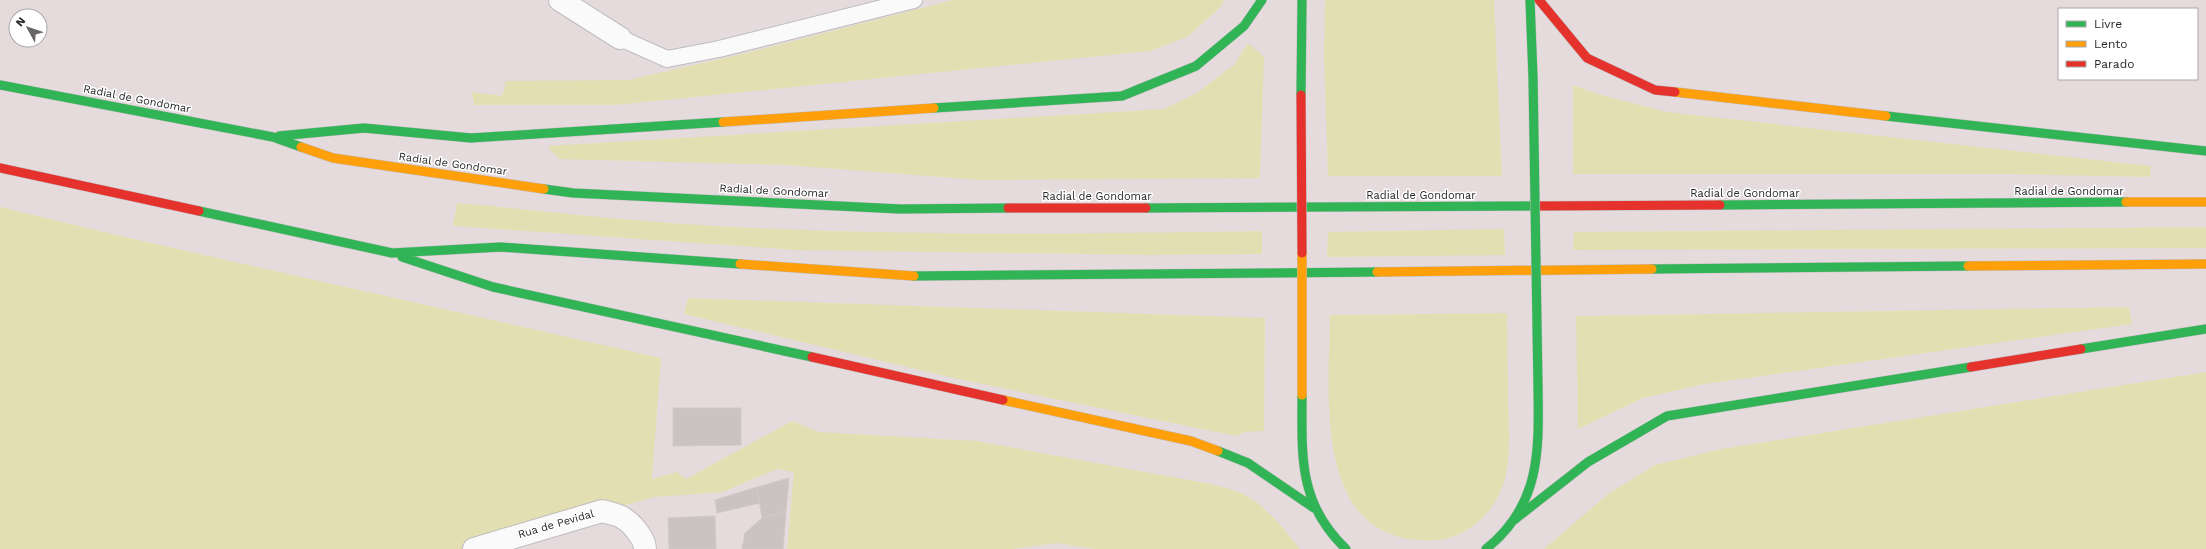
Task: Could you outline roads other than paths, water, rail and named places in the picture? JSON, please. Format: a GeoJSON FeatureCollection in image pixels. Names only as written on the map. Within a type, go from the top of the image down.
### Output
{"type":"FeatureCollection","features":[{"type":"Feature","properties":{"kind":"main road"},"geometry":{"type":"LineString","coordinates":[[273,137],[364,128],[471,138],[1122,96],[1196,66],[1244,26],[1262,0]]}},
{"type":"Feature","properties":{"kind":"main road"},"geometry":{"type":"LineString","coordinates":[[1302,0],[1302,429],[1308,487],[1314,508],[1337,540],[1346,549]]}},
{"type":"Feature","properties":{"kind":"main road"},"geometry":{"type":"LineString","coordinates":[[1486,549],[1501,537],[1526,502],[1533,484],[1538,424],[1533,77],[1530,0]]}},
{"type":"Feature","properties":{"kind":"main road"},"geometry":{"type":"LineString","coordinates":[[1539,0],[1587,58],[1654,90],[2206,151]]}},
{"type":"Feature","properties":{"kind":"main road","name":"Radial de Gondomar"},"geometry":{"type":"LineString","coordinates":[[0,85],[273,137],[333,158],[573,193],[900,210],[2206,202]]}},
{"type":"Feature","properties":{"kind":"main road"},"geometry":{"type":"LineString","coordinates":[[0,168],[392,253],[493,287],[1191,441],[1248,463],[1314,508]]}},
{"type":"Feature","properties":{"kind":"main road"},"geometry":{"type":"LineString","coordinates":[[392,253],[500,247],[898,276],[2206,264]]}},
{"type":"Feature","properties":{"kind":"main road"},"geometry":{"type":"LineString","coordinates":[[1514,520],[1588,462],[1667,416],[2206,329]]}},
{"type":"Feature","properties":{"kind":"street"},"geometry":{"type":"LineString","coordinates":[[560,0],[620,38]]}},
{"type":"Feature","properties":{"kind":"street","name":"Rua de Pevidal"},"geometry":{"type":"LineString","coordinates":[[474,549],[602,511],[623,517],[633,527],[645,544],[646,549]]}},
{"type":"Feature","properties":{"kind":"lane"},"geometry":{"type":"LineString","coordinates":[[620,38],[667,59],[719,49],[914,0]]}}]}
